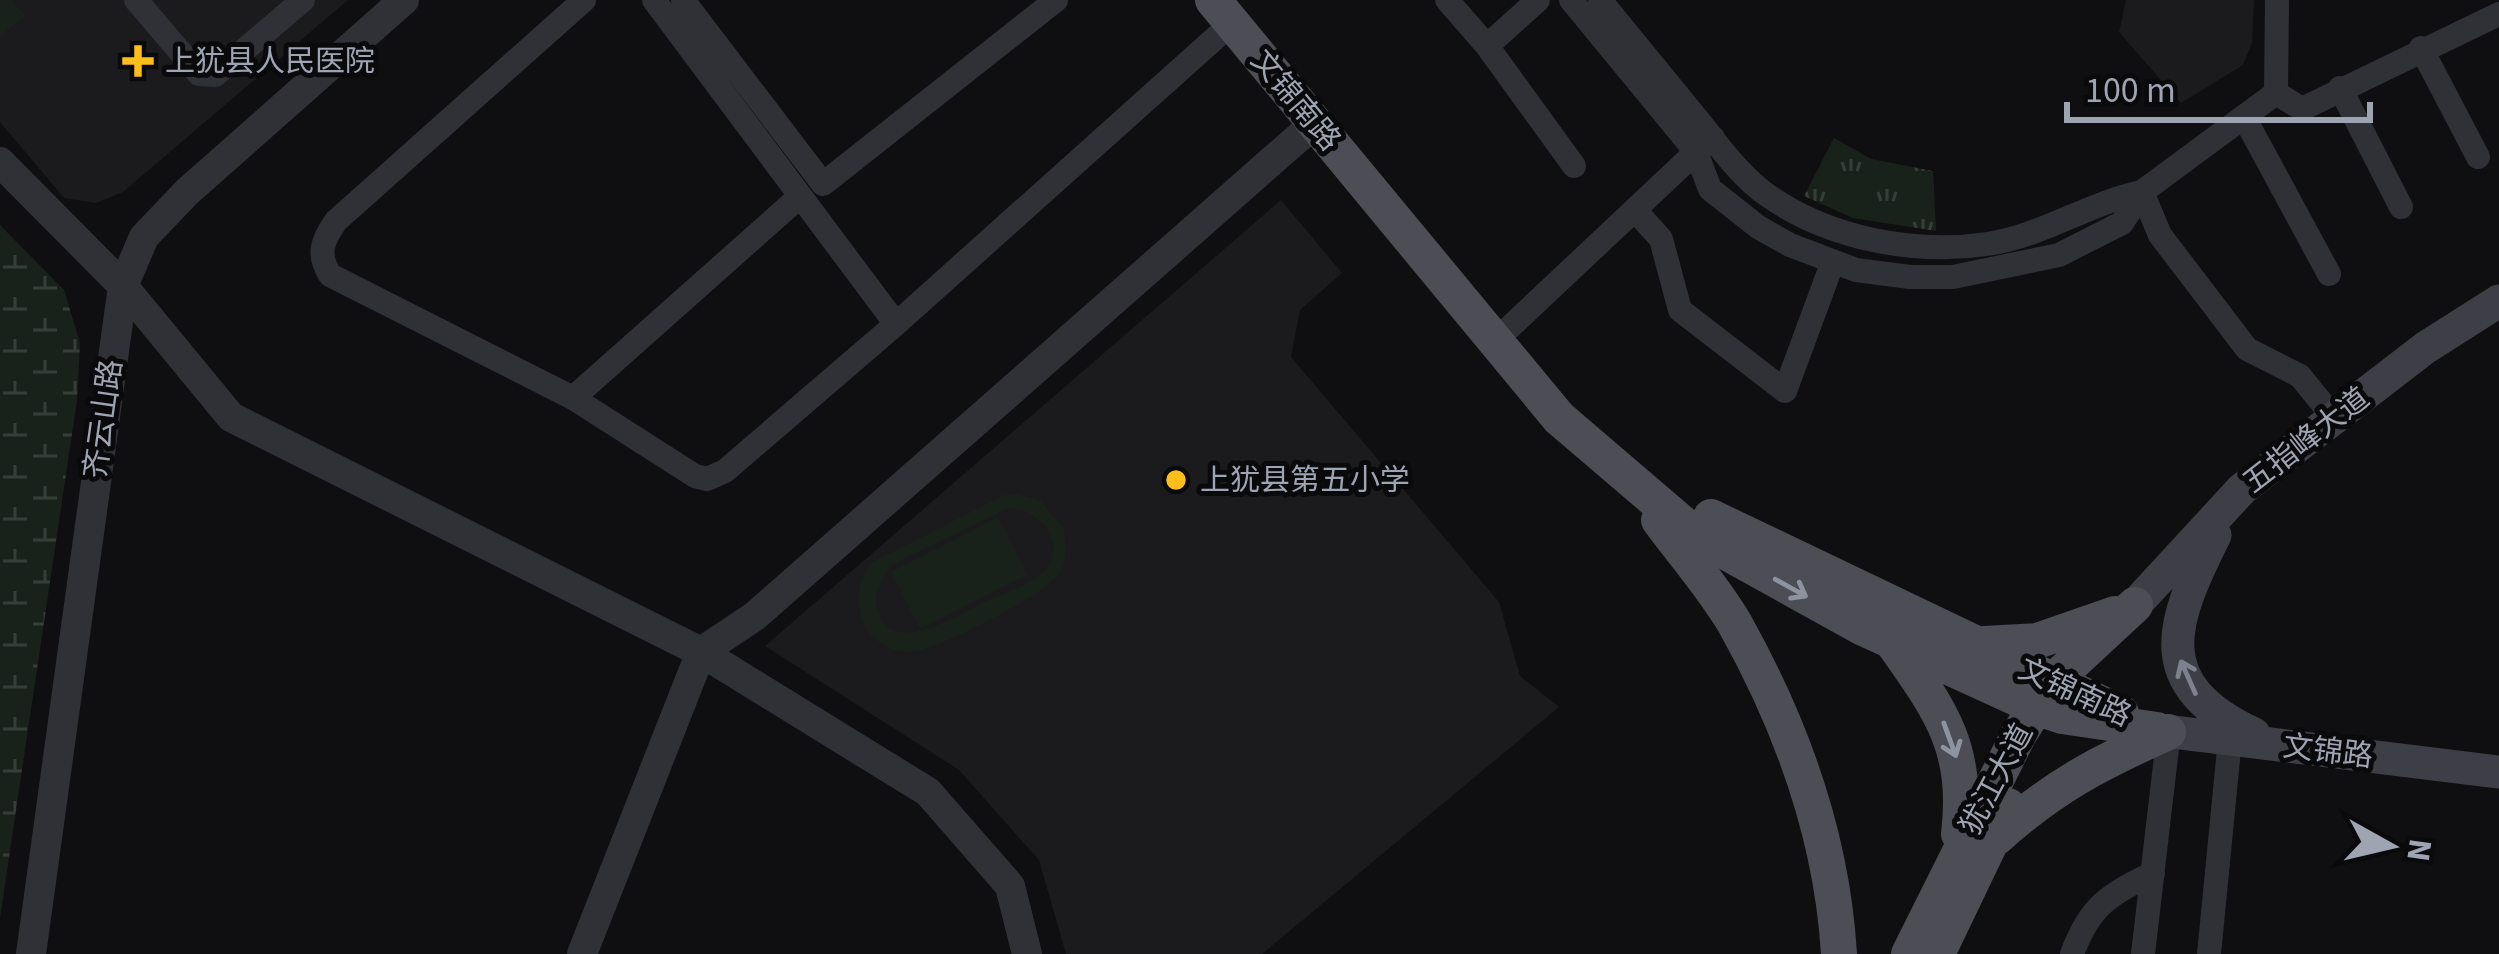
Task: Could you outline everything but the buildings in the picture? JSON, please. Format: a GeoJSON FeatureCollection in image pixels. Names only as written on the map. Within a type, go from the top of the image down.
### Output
{"type":"FeatureCollection","features":[{"type":"Feature","properties":{"kind":"main road","name":"文锦南路"},"geometry":{"type":"LineString","coordinates":[[1230,8],[1315,123],[1559,418],[1697,536],[1891,640],[2057,700],[2163,731]]}},
{"type":"Feature","properties":{"kind":"main road","name":"文锦南路"},"geometry":{"type":"LineString","coordinates":[[1230,8],[1574,406],[1704,514],[1972,644],[2057,700]]}},
{"type":"Feature","properties":{"kind":"main road","name":"五指峰大道"},"geometry":{"type":"LineString","coordinates":[[2135,605],[2233,499],[2425,348],[2499,301]]}},
{"type":"Feature","properties":{"kind":"main road"},"geometry":{"type":"LineString","coordinates":[[1625,474],[1732,621],[1788,730],[1820,823],[1839,954]]}},
{"type":"Feature","properties":{"kind":"main road"},"geometry":{"type":"LineString","coordinates":[[2233,499],[2187,592],[2176,628],[2180,663],[2197,697],[2223,719],[2278,745]]}},
{"type":"Feature","properties":{"kind":"main road"},"geometry":{"type":"LineString","coordinates":[[1972,644],[2018,645],[2057,636],[2135,605]]}},
{"type":"Feature","properties":{"kind":"main road","name":"犹江大道"},"geometry":{"type":"LineString","coordinates":[[1909,954],[2033,755],[2057,700],[2135,605]]}},
{"type":"Feature","properties":{"kind":"main road"},"geometry":{"type":"LineString","coordinates":[[1891,640],[1933,700],[1952,739],[1973,849],[2041,798],[2163,731]]}},
{"type":"Feature","properties":{"kind":"main road","name":"文锦路"},"geometry":{"type":"LineString","coordinates":[[2163,731],[2499,772]]}},
{"type":"Feature","properties":{"kind":"main road","name":"犹江大道"},"geometry":{"type":"LineString","coordinates":[[1937,954],[1973,849]]}},
{"type":"Feature","properties":{"kind":"street"},"geometry":{"type":"LineString","coordinates":[[136,0],[206,77],[215,75],[303,0]]}},
{"type":"Feature","properties":{"kind":"street","name":"齐云山路"},"geometry":{"type":"LineString","coordinates":[[31,954],[123,286],[144,237],[187,192],[404,0]]}},
{"type":"Feature","properties":{"kind":"street"},"geometry":{"type":"LineString","coordinates":[[584,0],[336,221],[321,248],[330,275],[573,398],[706,479],[725,471],[896,324],[1230,8]]}},
{"type":"Feature","properties":{"kind":"street"},"geometry":{"type":"LineString","coordinates":[[655,0],[896,324]]}},
{"type":"Feature","properties":{"kind":"street"},"geometry":{"type":"LineString","coordinates":[[683,0],[823,184],[1056,0]]}},
{"type":"Feature","properties":{"kind":"street"},"geometry":{"type":"LineString","coordinates":[[1447,0],[1487,46],[1574,166]]}},
{"type":"Feature","properties":{"kind":"street"},"geometry":{"type":"LineString","coordinates":[[1487,46],[1538,0]]}},
{"type":"Feature","properties":{"kind":"street"},"geometry":{"type":"LineString","coordinates":[[1570,0],[1704,145],[1767,195],[1829,227],[1929,246],[1986,244],[2064,222],[2109,199],[2142,192]]}},
{"type":"Feature","properties":{"kind":"street"},"geometry":{"type":"LineString","coordinates":[[1600,0],[1704,145],[1710,189],[1764,231],[1838,265],[1910,277],[1953,277],[2026,264],[2074,248],[2122,223],[2142,192],[2276,93]]}},
{"type":"Feature","properties":{"kind":"street"},"geometry":{"type":"LineString","coordinates":[[2276,93],[2277,0]]}},
{"type":"Feature","properties":{"kind":"street"},"geometry":{"type":"LineString","coordinates":[[2276,93],[2302,109],[2499,14]]}},
{"type":"Feature","properties":{"kind":"street"},"geometry":{"type":"LineString","coordinates":[[2421,48],[2478,157]]}},
{"type":"Feature","properties":{"kind":"street"},"geometry":{"type":"LineString","coordinates":[[2341,88],[2401,207]]}},
{"type":"Feature","properties":{"kind":"street"},"geometry":{"type":"LineString","coordinates":[[2244,117],[2329,274]]}},
{"type":"Feature","properties":{"kind":"street"},"geometry":{"type":"LineString","coordinates":[[583,954],[701,652],[755,616],[1315,123]]}},
{"type":"Feature","properties":{"kind":"street"},"geometry":{"type":"LineString","coordinates":[[1510,327],[1704,145]]}},
{"type":"Feature","properties":{"kind":"street"},"geometry":{"type":"LineString","coordinates":[[0,162],[123,286],[232,417],[701,652],[928,792],[1010,886],[1027,954]]}},
{"type":"Feature","properties":{"kind":"street"},"geometry":{"type":"LineString","coordinates":[[2142,192],[2160,235],[2247,349],[2300,376],[2334,418]]}},
{"type":"Feature","properties":{"kind":"street"},"geometry":{"type":"LineString","coordinates":[[573,398],[798,198]]}},
{"type":"Feature","properties":{"kind":"street"},"geometry":{"type":"LineString","coordinates":[[1764,231],[1782,203]]}},
{"type":"Feature","properties":{"kind":"street"},"geometry":{"type":"LineString","coordinates":[[1635,210],[1661,239],[1680,310],[1785,391],[1852,234]]}},
{"type":"Feature","properties":{"kind":"street"},"geometry":{"type":"LineString","coordinates":[[2064,222],[2074,248]]}},
{"type":"Feature","properties":{"kind":"street"},"geometry":{"type":"LineString","coordinates":[[2144,954],[2163,731]]}},
{"type":"Feature","properties":{"kind":"street"},"geometry":{"type":"LineString","coordinates":[[2209,954],[2230,739]]}},
{"type":"Feature","properties":{"kind":"street"},"geometry":{"type":"LineString","coordinates":[[2072,954],[2093,910],[2107,896],[2152,873]]}},
{"type":"Feature","properties":{"kind":"shaded area","name":"上犹县人民医院"},"geometry":{"type":"Polygon","coordinates":[[[0,0],[348,0],[123,192],[96,203],[64,198],[0,122],[0,0]]]}},
{"type":"Feature","properties":{"kind":"shaded area"},"geometry":{"type":"Polygon","coordinates":[[[2126,0],[2254,0],[2252,43],[2243,65],[2181,103],[2119,32],[2126,0]]]}},
{"type":"Feature","properties":{"kind":"shaded area","name":"上犹县第五小学"},"geometry":{"type":"Polygon","coordinates":[[[1281,200],[1342,273],[1300,310],[1291,357],[1499,602],[1520,676],[1559,707],[1262,954],[1066,954],[1039,860],[959,770],[765,646],[1281,200]]]}},
{"type":"Feature","properties":{"kind":"green space"},"geometry":{"type":"Polygon","coordinates":[[[0,0],[12,0],[25,16],[0,36],[0,0]]]}},
{"type":"Feature","properties":{"kind":"green space"},"geometry":{"type":"Polygon","coordinates":[[[1834,138],[1871,159],[1933,171],[1936,231],[1853,218],[1804,196],[1834,138]]]}},
{"type":"Feature","properties":{"kind":"green space"},"geometry":{"type":"Polygon","coordinates":[[[0,225],[64,290],[80,343],[77,400],[0,918],[0,225]]]}},
{"type":"Feature","properties":{"kind":"green space"},"geometry":{"type":"Polygon","coordinates":[[[1004,495],[1041,501],[1064,529],[1066,552],[1059,574],[1012,608],[942,643],[910,652],[880,643],[859,607],[863,577],[871,563],[1004,495]],[[1009,508],[890,566],[876,592],[879,614],[888,627],[901,632],[935,626],[1042,573],[1050,562],[1052,541],[1041,522],[1009,508]]]}},
{"type":"Feature","properties":{"kind":"green space"},"geometry":{"type":"Polygon","coordinates":[[[998,517],[1027,575],[920,629],[891,572],[998,517]]]}},
{"type":"Feature","properties":{"kind":"place","name":"上犹县人民医院"},"geometry":{"type":"Point","coordinates":[138,61]}},
{"type":"Feature","properties":{"kind":"place","name":"上犹县第五小学"},"geometry":{"type":"Point","coordinates":[1176,480]}}]}
